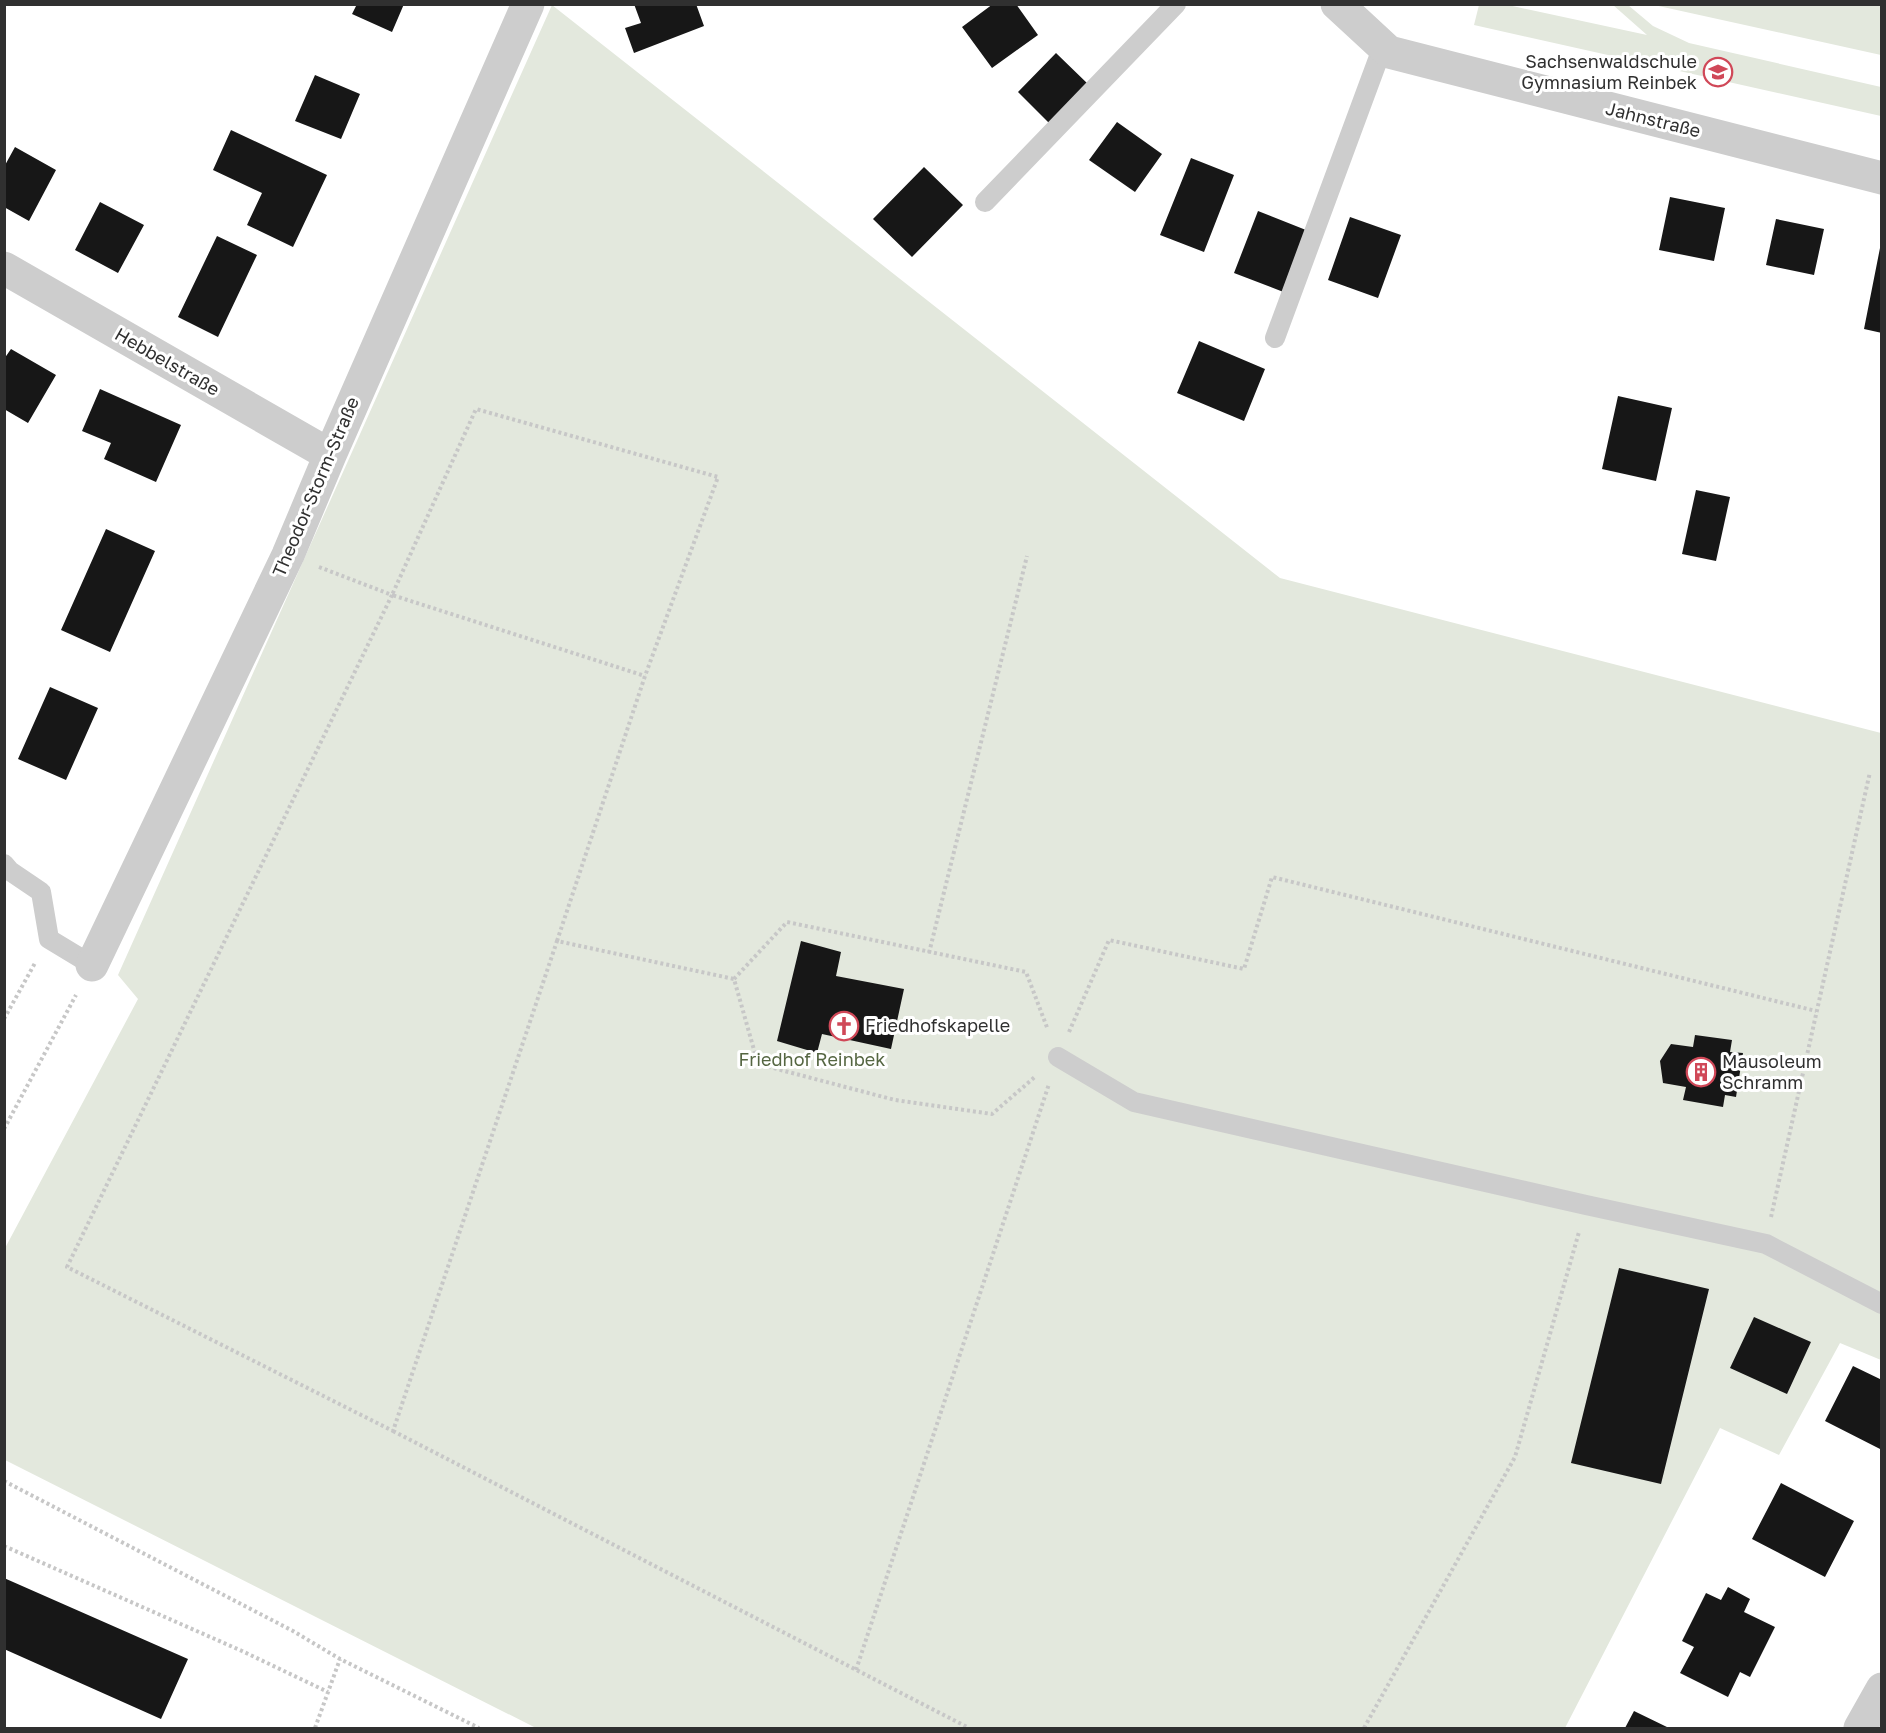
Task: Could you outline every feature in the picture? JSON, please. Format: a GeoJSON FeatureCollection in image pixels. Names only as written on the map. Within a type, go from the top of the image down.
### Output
{"type":"FeatureCollection","features":[{"type":"Feature","properties":{"kind":"street","name":"Theodor-Storm-Straße"},"geometry":{"type":"LineString","coordinates":[[92,965],[288,555],[528,4]]}},
{"type":"Feature","properties":{"kind":"street","name":"Jahnstraße"},"geometry":{"type":"LineString","coordinates":[[1337,4],[1389,52],[1881,178]]}},
{"type":"Feature","properties":{"kind":"street","name":"Hebbelstraße"},"geometry":{"type":"LineString","coordinates":[[4,268],[330,455]]}},
{"type":"Feature","properties":{"kind":"street"},"geometry":{"type":"LineString","coordinates":[[1860,1728],[1881,1689]]}},
{"type":"Feature","properties":{"kind":"lane"},"geometry":{"type":"LineString","coordinates":[[985,202],[1176,4]]}},
{"type":"Feature","properties":{"kind":"lane"},"geometry":{"type":"LineString","coordinates":[[1275,338],[1383,46]]}},
{"type":"Feature","properties":{"kind":"lane"},"geometry":{"type":"LineString","coordinates":[[4,864],[10,871],[40,892],[49,939],[92,965]]}},
{"type":"Feature","properties":{"kind":"lane"},"geometry":{"type":"LineString","coordinates":[[1058,1057],[1134,1102],[1766,1244],[1881,1304]]}},
{"type":"Feature","properties":{"kind":"path"},"geometry":{"type":"LineString","coordinates":[[393,1431],[645,676],[718,477],[476,409],[392,595],[67,1267],[393,1431],[969,1728]]}},
{"type":"Feature","properties":{"kind":"path"},"geometry":{"type":"LineString","coordinates":[[288,555],[392,595],[645,676]]}},
{"type":"Feature","properties":{"kind":"path"},"geometry":{"type":"LineString","coordinates":[[929,953],[1027,556]]}},
{"type":"Feature","properties":{"kind":"path"},"geometry":{"type":"LineString","coordinates":[[1766,1244],[1870,772]]}},
{"type":"Feature","properties":{"kind":"path"},"geometry":{"type":"LineString","coordinates":[[856,1670],[1058,1057],[1109,940],[1244,969],[1272,877],[1816,1011]]}},
{"type":"Feature","properties":{"kind":"path"},"geometry":{"type":"LineString","coordinates":[[734,979],[787,922],[1026,972],[1058,1057]]}},
{"type":"Feature","properties":{"kind":"path"},"geometry":{"type":"LineString","coordinates":[[4,1019],[49,939]]}},
{"type":"Feature","properties":{"kind":"path"},"geometry":{"type":"LineString","coordinates":[[557,941],[734,979]]}},
{"type":"Feature","properties":{"kind":"path"},"geometry":{"type":"LineString","coordinates":[[4,1129],[92,965]]}},
{"type":"Feature","properties":{"kind":"path"},"geometry":{"type":"LineString","coordinates":[[734,979],[758,1064],[895,1100],[992,1114],[1058,1057]]}},
{"type":"Feature","properties":{"kind":"path"},"geometry":{"type":"LineString","coordinates":[[1364,1728],[1515,1457],[1586,1205]]}},
{"type":"Feature","properties":{"kind":"path"},"geometry":{"type":"LineString","coordinates":[[4,1481],[293,1631],[340,1659],[479,1728]]}},
{"type":"Feature","properties":{"kind":"path"},"geometry":{"type":"LineString","coordinates":[[4,1546],[328,1692]]}},
{"type":"Feature","properties":{"kind":"path"},"geometry":{"type":"LineString","coordinates":[[315,1728],[340,1659]]}},
{"type":"Feature","properties":{"kind":"green space","name":"Friedhof Reinbek"},"geometry":{"type":"Polygon","coordinates":[[[552,5],[1280,578],[1881,733],[1881,1360],[1840,1343],[1779,1455],[1720,1428],[1565,1728],[536,1728],[5,1460],[4,1250],[138,999],[118,975],[552,5]]]}},
{"type":"Feature","properties":{"kind":"green space"},"geometry":{"type":"Polygon","coordinates":[[[1479,5],[1508,5],[1647,35],[1613,5],[1628,5],[1653,26],[1689,43],[1881,87],[1881,116],[1474,25],[1479,5]]]}},
{"type":"Feature","properties":{"kind":"green space"},"geometry":{"type":"Polygon","coordinates":[[[1654,5],[1881,5],[1881,55],[1654,5]]]}},
{"type":"Feature","properties":{"kind":"building"},"geometry":{"type":"Polygon","coordinates":[[[357,4],[404,4],[392,32],[352,14],[357,4]]]}},
{"type":"Feature","properties":{"kind":"building"},"geometry":{"type":"Polygon","coordinates":[[[634,4],[696,4],[704,26],[634,53],[625,28],[641,23],[634,4]]]}},
{"type":"Feature","properties":{"kind":"building"},"geometry":{"type":"Polygon","coordinates":[[[993,4],[1016,4],[1038,35],[992,68],[962,27],[993,4]]]}},
{"type":"Feature","properties":{"kind":"building"},"geometry":{"type":"Polygon","coordinates":[[[1056,53],[1090,86],[1052,126],[1018,92],[1056,53]]]}},
{"type":"Feature","properties":{"kind":"building"},"geometry":{"type":"Polygon","coordinates":[[[315,75],[360,94],[341,139],[295,121],[315,75]]]}},
{"type":"Feature","properties":{"kind":"building"},"geometry":{"type":"Polygon","coordinates":[[[1117,122],[1162,154],[1135,192],[1089,160],[1117,122]]]}},
{"type":"Feature","properties":{"kind":"building"},"geometry":{"type":"Polygon","coordinates":[[[231,130],[327,175],[293,247],[247,225],[262,193],[213,170],[231,130]]]}},
{"type":"Feature","properties":{"kind":"building"},"geometry":{"type":"Polygon","coordinates":[[[15,147],[56,170],[29,221],[4,207],[4,167],[15,147]]]}},
{"type":"Feature","properties":{"kind":"building"},"geometry":{"type":"Polygon","coordinates":[[[1191,158],[1234,175],[1204,252],[1160,235],[1191,158]]]}},
{"type":"Feature","properties":{"kind":"building"},"geometry":{"type":"Polygon","coordinates":[[[924,167],[963,205],[912,257],[873,219],[924,167]]]}},
{"type":"Feature","properties":{"kind":"building"},"geometry":{"type":"Polygon","coordinates":[[[1670,197],[1725,208],[1714,261],[1659,250],[1670,197]]]}},
{"type":"Feature","properties":{"kind":"building"},"geometry":{"type":"Polygon","coordinates":[[[100,202],[144,225],[118,273],[75,250],[100,202]]]}},
{"type":"Feature","properties":{"kind":"building"},"geometry":{"type":"Polygon","coordinates":[[[1258,211],[1311,232],[1286,293],[1234,273],[1258,211]]]}},
{"type":"Feature","properties":{"kind":"building"},"geometry":{"type":"Polygon","coordinates":[[[1350,217],[1401,235],[1378,298],[1328,280],[1350,217]]]}},
{"type":"Feature","properties":{"kind":"building"},"geometry":{"type":"Polygon","coordinates":[[[1776,219],[1824,229],[1814,275],[1766,265],[1776,219]]]}},
{"type":"Feature","properties":{"kind":"building"},"geometry":{"type":"Polygon","coordinates":[[[217,236],[257,255],[218,337],[178,317],[217,236]]]}},
{"type":"Feature","properties":{"kind":"building"},"geometry":{"type":"Polygon","coordinates":[[[1880,248],[1882,248],[1882,333],[1864,329],[1880,248]]]}},
{"type":"Feature","properties":{"kind":"building"},"geometry":{"type":"Polygon","coordinates":[[[1199,341],[1265,369],[1244,421],[1177,393],[1199,341]]]}},
{"type":"Feature","properties":{"kind":"building"},"geometry":{"type":"Polygon","coordinates":[[[11,349],[56,375],[28,423],[4,409],[4,359],[11,349]]]}},
{"type":"Feature","properties":{"kind":"building"},"geometry":{"type":"Polygon","coordinates":[[[100,389],[181,425],[156,482],[104,459],[111,443],[82,431],[100,389]]]}},
{"type":"Feature","properties":{"kind":"building"},"geometry":{"type":"Polygon","coordinates":[[[1618,396],[1672,408],[1656,481],[1602,469],[1618,396]]]}},
{"type":"Feature","properties":{"kind":"building"},"geometry":{"type":"Polygon","coordinates":[[[1696,490],[1730,497],[1716,561],[1682,554],[1696,490]]]}},
{"type":"Feature","properties":{"kind":"building"},"geometry":{"type":"Polygon","coordinates":[[[106,529],[155,551],[110,652],[61,630],[106,529]]]}},
{"type":"Feature","properties":{"kind":"building"},"geometry":{"type":"Polygon","coordinates":[[[50,687],[98,708],[66,780],[18,759],[50,687]]]}},
{"type":"Feature","properties":{"kind":"building"},"geometry":{"type":"Polygon","coordinates":[[[801,941],[841,952],[836,976],[904,989],[891,1049],[822,1034],[817,1053],[777,1041],[801,941]]]}},
{"type":"Feature","properties":{"kind":"building","name":"Mausoleum Schramm"},"geometry":{"type":"Polygon","coordinates":[[[1695,1035],[1732,1040],[1730,1052],[1743,1053],[1736,1097],[1725,1095],[1723,1107],[1683,1100],[1686,1087],[1663,1083],[1660,1061],[1671,1044],[1693,1047],[1695,1035]]]}},
{"type":"Feature","properties":{"kind":"building"},"geometry":{"type":"Polygon","coordinates":[[[1619,1268],[1709,1289],[1661,1484],[1571,1463],[1619,1268]]]}},
{"type":"Feature","properties":{"kind":"building"},"geometry":{"type":"Polygon","coordinates":[[[1754,1317],[1811,1342],[1787,1394],[1730,1368],[1754,1317]]]}},
{"type":"Feature","properties":{"kind":"building"},"geometry":{"type":"Polygon","coordinates":[[[1853,1366],[1882,1380],[1882,1450],[1825,1421],[1853,1366]]]}},
{"type":"Feature","properties":{"kind":"building"},"geometry":{"type":"Polygon","coordinates":[[[1781,1483],[1854,1521],[1825,1577],[1752,1539],[1781,1483]]]}},
{"type":"Feature","properties":{"kind":"building"},"geometry":{"type":"Polygon","coordinates":[[[4,1578],[188,1659],[161,1719],[4,1649],[4,1578]]]}},
{"type":"Feature","properties":{"kind":"building"},"geometry":{"type":"Polygon","coordinates":[[[1728,1587],[1750,1599],[1744,1612],[1775,1627],[1750,1677],[1740,1672],[1728,1697],[1680,1673],[1694,1647],[1682,1641],[1706,1593],[1721,1600],[1728,1587]]]}},
{"type":"Feature","properties":{"kind":"building"},"geometry":{"type":"Polygon","coordinates":[[[1634,1711],[1669,1728],[1625,1728],[1634,1711]]]}},
{"type":"Feature","properties":{"kind":"place","name":"Sachsenwaldschule Gymnasium Reinbek"},"geometry":{"type":"Point","coordinates":[1718,72]}},
{"type":"Feature","properties":{"kind":"place","name":"Friedhofskapelle"},"geometry":{"type":"Point","coordinates":[844,1026]}},
{"type":"Feature","properties":{"kind":"place","name":"Mausoleum Schramm"},"geometry":{"type":"Point","coordinates":[1701,1072]}}]}
